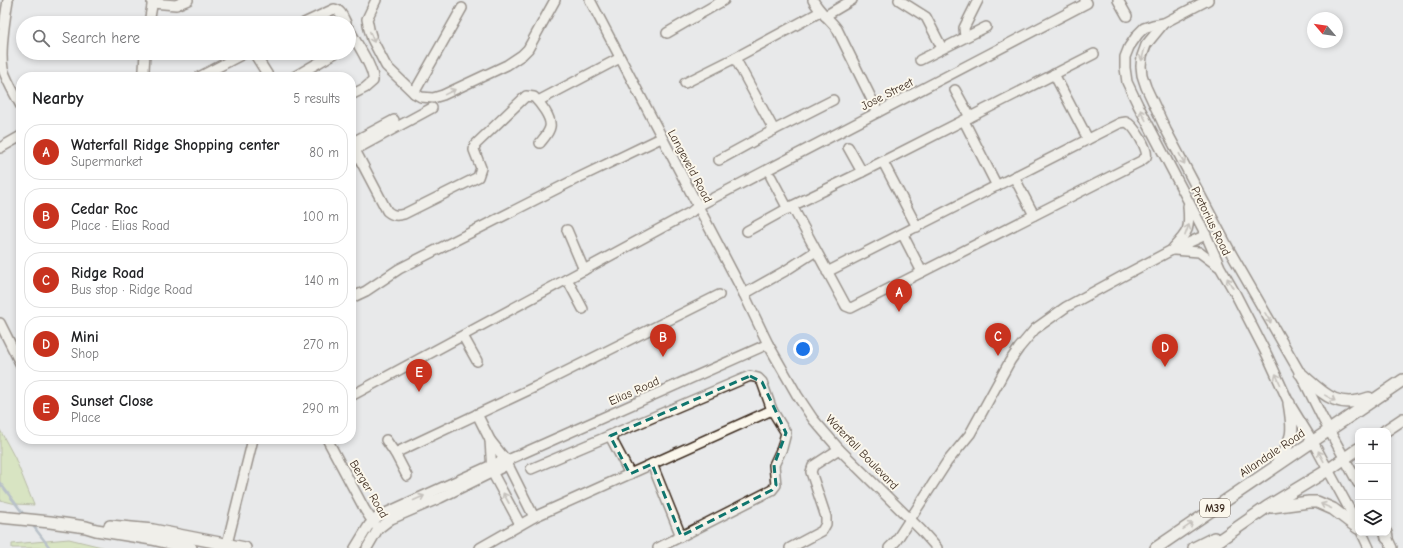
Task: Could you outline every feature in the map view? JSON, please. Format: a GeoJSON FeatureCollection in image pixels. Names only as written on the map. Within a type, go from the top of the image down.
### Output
{"type":"FeatureCollection","features":[{"type":"Feature","properties":{"kind":"main road"},"geometry":{"type":"LineString","coordinates":[[1300,373],[1329,398],[1343,403],[1358,402],[1382,393]]}},
{"type":"Feature","properties":{"kind":"main road","name":"Allandale Road"},"geometry":{"type":"LineString","coordinates":[[1156,548],[1403,380]]}},
{"type":"Feature","properties":{"kind":"main road"},"geometry":{"type":"LineString","coordinates":[[1274,468],[1285,451],[1290,439],[1292,424],[1289,403]]}},
{"type":"Feature","properties":{"kind":"main road"},"geometry":{"type":"LineString","coordinates":[[1390,428],[1403,419]]}},
{"type":"Feature","properties":{"kind":"main road"},"geometry":{"type":"LineString","coordinates":[[1391,434],[1403,424]]}},
{"type":"Feature","properties":{"kind":"main road","name":"M39"},"geometry":{"type":"LineString","coordinates":[[1208,548],[1267,507],[1328,470],[1355,451]]}},
{"type":"Feature","properties":{"kind":"main road"},"geometry":{"type":"LineString","coordinates":[[1267,507],[1317,502],[1333,509],[1355,525]]}},
{"type":"Feature","properties":{"kind":"main road"},"geometry":{"type":"LineString","coordinates":[[0,518],[15,518],[86,527],[191,548]]}},
{"type":"Feature","properties":{"kind":"main road"},"geometry":{"type":"LineString","coordinates":[[86,527],[97,525],[153,530],[226,546],[244,548]]}},
{"type":"Feature","properties":{"kind":"main road"},"geometry":{"type":"LineString","coordinates":[[1194,548],[1211,539],[1227,536]]}},
{"type":"Feature","properties":{"kind":"street"},"geometry":{"type":"LineString","coordinates":[[8,0],[2,42],[2,65],[5,75],[16,96]]}},
{"type":"Feature","properties":{"kind":"street"},"geometry":{"type":"LineString","coordinates":[[151,16],[153,1],[176,5],[188,0]]}},
{"type":"Feature","properties":{"kind":"street"},"geometry":{"type":"LineString","coordinates":[[376,0],[368,19],[372,39],[386,66],[414,93],[426,98],[443,95],[515,60],[522,55],[528,48],[555,0]]}},
{"type":"Feature","properties":{"kind":"street","name":"Langeveld Road"},"geometry":{"type":"LineString","coordinates":[[590,0],[744,294],[768,344]]}},
{"type":"Feature","properties":{"kind":"street"},"geometry":{"type":"LineString","coordinates":[[667,33],[709,3],[724,0]]}},
{"type":"Feature","properties":{"kind":"street"},"geometry":{"type":"LineString","coordinates":[[813,0],[823,14],[837,29],[878,112]]}},
{"type":"Feature","properties":{"kind":"street"},"geometry":{"type":"LineString","coordinates":[[685,83],[852,0]]}},
{"type":"Feature","properties":{"kind":"street"},"geometry":{"type":"LineString","coordinates":[[899,0],[915,4],[926,17],[942,48]]}},
{"type":"Feature","properties":{"kind":"street"},"geometry":{"type":"LineString","coordinates":[[965,38],[964,28],[978,0]]}},
{"type":"Feature","properties":{"kind":"street"},"geometry":{"type":"LineString","coordinates":[[1118,0],[1127,16]]}},
{"type":"Feature","properties":{"kind":"street","name":"Pretorius Road"},"geometry":{"type":"LineString","coordinates":[[1208,0],[1164,23],[1144,28],[1138,34],[1127,51],[1125,57],[1127,82],[1206,235],[1220,266],[1268,354],[1289,403],[1313,442],[1355,521]]}},
{"type":"Feature","properties":{"kind":"street","name":"Jose Street"},"geometry":{"type":"LineString","coordinates":[[356,393],[691,212],[698,206],[1086,2]]}},
{"type":"Feature","properties":{"kind":"street"},"geometry":{"type":"LineString","coordinates":[[414,93],[462,8]]}},
{"type":"Feature","properties":{"kind":"street"},"geometry":{"type":"LineString","coordinates":[[319,16],[334,9],[337,10],[342,16]]}},
{"type":"Feature","properties":{"kind":"street","name":"Pretorius Road"},"geometry":{"type":"LineString","coordinates":[[1164,23],[1146,45],[1141,66],[1146,87],[1166,130],[1244,278],[1300,373],[1355,477]]}},
{"type":"Feature","properties":{"kind":"street"},"geometry":{"type":"LineString","coordinates":[[920,60],[986,27]]}},
{"type":"Feature","properties":{"kind":"street"},"geometry":{"type":"LineString","coordinates":[[356,48],[371,69],[374,76],[374,81],[356,92]]}},
{"type":"Feature","properties":{"kind":"street"},"geometry":{"type":"LineString","coordinates":[[748,231],[790,208],[1094,54]]}},
{"type":"Feature","properties":{"kind":"street"},"geometry":{"type":"LineString","coordinates":[[538,101],[620,58]]}},
{"type":"Feature","properties":{"kind":"street"},"geometry":{"type":"LineString","coordinates":[[735,58],[774,130]]}},
{"type":"Feature","properties":{"kind":"street"},"geometry":{"type":"LineString","coordinates":[[144,72],[145,60]]}},
{"type":"Feature","properties":{"kind":"street"},"geometry":{"type":"LineString","coordinates":[[209,72],[232,60]]}},
{"type":"Feature","properties":{"kind":"street"},"geometry":{"type":"LineString","coordinates":[[259,60],[267,72]]}},
{"type":"Feature","properties":{"kind":"street"},"geometry":{"type":"LineString","coordinates":[[303,72],[323,60]]}},
{"type":"Feature","properties":{"kind":"street"},"geometry":{"type":"LineString","coordinates":[[1054,74],[1088,139]]}},
{"type":"Feature","properties":{"kind":"street"},"geometry":{"type":"LineString","coordinates":[[955,90],[997,186]]}},
{"type":"Feature","properties":{"kind":"street"},"geometry":{"type":"LineString","coordinates":[[356,155],[387,211],[391,214],[398,215],[404,214],[478,177],[482,168],[474,150],[476,143],[526,96],[532,96],[538,101],[548,117],[550,124],[548,132],[540,144]]}},
{"type":"Feature","properties":{"kind":"street"},"geometry":{"type":"LineString","coordinates":[[719,160],[833,100]]}},
{"type":"Feature","properties":{"kind":"street"},"geometry":{"type":"LineString","coordinates":[[356,146],[432,108]]}},
{"type":"Feature","properties":{"kind":"street"},"geometry":{"type":"LineString","coordinates":[[356,145],[394,120]]}},
{"type":"Feature","properties":{"kind":"street"},"geometry":{"type":"LineString","coordinates":[[771,178],[816,251],[827,272],[846,306],[851,308],[1141,161],[1147,155],[1146,150],[1132,126],[1126,122],[1120,123],[827,272]]}},
{"type":"Feature","properties":{"kind":"street"},"geometry":{"type":"LineString","coordinates":[[356,296],[366,291],[399,269],[662,138]]}},
{"type":"Feature","properties":{"kind":"street"},"geometry":{"type":"LineString","coordinates":[[0,148],[16,139]]}},
{"type":"Feature","properties":{"kind":"street"},"geometry":{"type":"LineString","coordinates":[[848,147],[862,172]]}},
{"type":"Feature","properties":{"kind":"street"},"geometry":{"type":"LineString","coordinates":[[883,162],[917,227]]}},
{"type":"Feature","properties":{"kind":"street"},"geometry":{"type":"LineString","coordinates":[[1014,177],[1034,215]]}},
{"type":"Feature","properties":{"kind":"street"},"geometry":{"type":"LineString","coordinates":[[889,548],[896,541],[947,462],[970,434],[1010,361],[1035,329],[1066,307],[1171,251],[1206,235],[1206,219],[1197,188]]}},
{"type":"Feature","properties":{"kind":"street"},"geometry":{"type":"LineString","coordinates":[[1171,251],[1186,234],[1189,221],[1188,202]]}},
{"type":"Feature","properties":{"kind":"street"},"geometry":{"type":"LineString","coordinates":[[568,230],[584,270]]}},
{"type":"Feature","properties":{"kind":"street"},"geometry":{"type":"LineString","coordinates":[[903,234],[922,272]]}},
{"type":"Feature","properties":{"kind":"street"},"geometry":{"type":"LineString","coordinates":[[744,294],[785,271],[816,251]]}},
{"type":"Feature","properties":{"kind":"street"},"geometry":{"type":"LineString","coordinates":[[1171,251],[1199,252],[1220,266]]}},
{"type":"Feature","properties":{"kind":"street"},"geometry":{"type":"LineString","coordinates":[[567,279],[583,309]]}},
{"type":"Feature","properties":{"kind":"street"},"geometry":{"type":"LineString","coordinates":[[395,453],[535,387],[719,295]]}},
{"type":"Feature","properties":{"kind":"street"},"geometry":{"type":"LineString","coordinates":[[0,323],[16,355]]}},
{"type":"Feature","properties":{"kind":"street"},"geometry":{"type":"LineString","coordinates":[[463,336],[477,361]]}},
{"type":"Feature","properties":{"kind":"street","name":"Waterfall Boulevard"},"geometry":{"type":"LineString","coordinates":[[768,344],[812,419],[839,449],[910,518],[937,548]]}},
{"type":"Feature","properties":{"kind":"street","name":"Elias Road"},"geometry":{"type":"LineString","coordinates":[[367,548],[379,516],[491,469],[768,344]]}},
{"type":"Feature","properties":{"kind":"street"},"geometry":{"type":"LineString","coordinates":[[532,469],[750,376],[758,378],[762,382],[772,410],[786,433],[782,448],[774,465],[776,485],[772,490],[658,548]]}},
{"type":"Feature","properties":{"kind":"street"},"geometry":{"type":"LineString","coordinates":[[480,548],[534,517],[772,410]]}},
{"type":"Feature","properties":{"kind":"street"},"geometry":{"type":"LineString","coordinates":[[477,414],[490,440],[507,461],[534,517]]}},
{"type":"Feature","properties":{"kind":"street"},"geometry":{"type":"LineString","coordinates":[[610,436],[630,474]]}},
{"type":"Feature","properties":{"kind":"street"},"geometry":{"type":"LineString","coordinates":[[386,440],[395,453],[407,476]]}},
{"type":"Feature","properties":{"kind":"street"},"geometry":{"type":"LineString","coordinates":[[490,440],[491,469],[520,524]]}},
{"type":"Feature","properties":{"kind":"street"},"geometry":{"type":"LineString","coordinates":[[226,546],[252,444]]}},
{"type":"Feature","properties":{"kind":"street","name":"Berger Road"},"geometry":{"type":"LineString","coordinates":[[330,444],[375,526]]}},
{"type":"Feature","properties":{"kind":"street"},"geometry":{"type":"LineString","coordinates":[[790,548],[822,532],[826,524],[826,517],[811,472],[813,466],[839,449]]}},
{"type":"Feature","properties":{"kind":"street"},"geometry":{"type":"LineString","coordinates":[[652,464],[681,536]]}},
{"type":"Feature","properties":{"kind":"street","name":"Elias Road"},"geometry":{"type":"LineString","coordinates":[[355,548],[367,528],[375,526]]}},
{"type":"Feature","properties":{"kind":"street"},"geometry":{"type":"LineString","coordinates":[[1363,536],[1369,548]]}},
{"type":"Feature","properties":{"kind":"highlighted area"},"geometry":{"type":"Polygon","coordinates":[[[750,376],[762,382],[786,433],[774,465],[776,485],[772,490],[681,536],[652,464],[630,474],[610,436],[750,376]]]}},
{"type":"Feature","properties":{"kind":"green space"},"geometry":{"type":"Polygon","coordinates":[[[0,430],[15,458],[34,505],[16,504],[0,500],[0,430]]]}},
{"type":"Feature","properties":{"kind":"green space"},"geometry":{"type":"Polygon","coordinates":[[[69,539],[106,548],[12,548],[12,544],[69,539]]]}},
{"type":"Feature","properties":{"kind":"waterway"},"geometry":{"type":"LineString","coordinates":[[0,483],[25,516]]}},
{"type":"Feature","properties":{"kind":"waterway"},"geometry":{"type":"LineString","coordinates":[[31,523],[50,548]]}},
{"type":"Feature","properties":{"kind":"place","name":"Waterfall Ridge Shopping center"},"geometry":{"type":"Point","coordinates":[899,312]}},
{"type":"Feature","properties":{"kind":"place","name":"Ridge Road"},"geometry":{"type":"Point","coordinates":[998,356]}},
{"type":"Feature","properties":{"kind":"place","name":"Cedar Roc"},"geometry":{"type":"Point","coordinates":[663,357]}},
{"type":"Feature","properties":{"kind":"place","name":"Mini"},"geometry":{"type":"Point","coordinates":[1165,367]}},
{"type":"Feature","properties":{"kind":"place","name":"Sunset Close"},"geometry":{"type":"Point","coordinates":[419,392]}}]}
